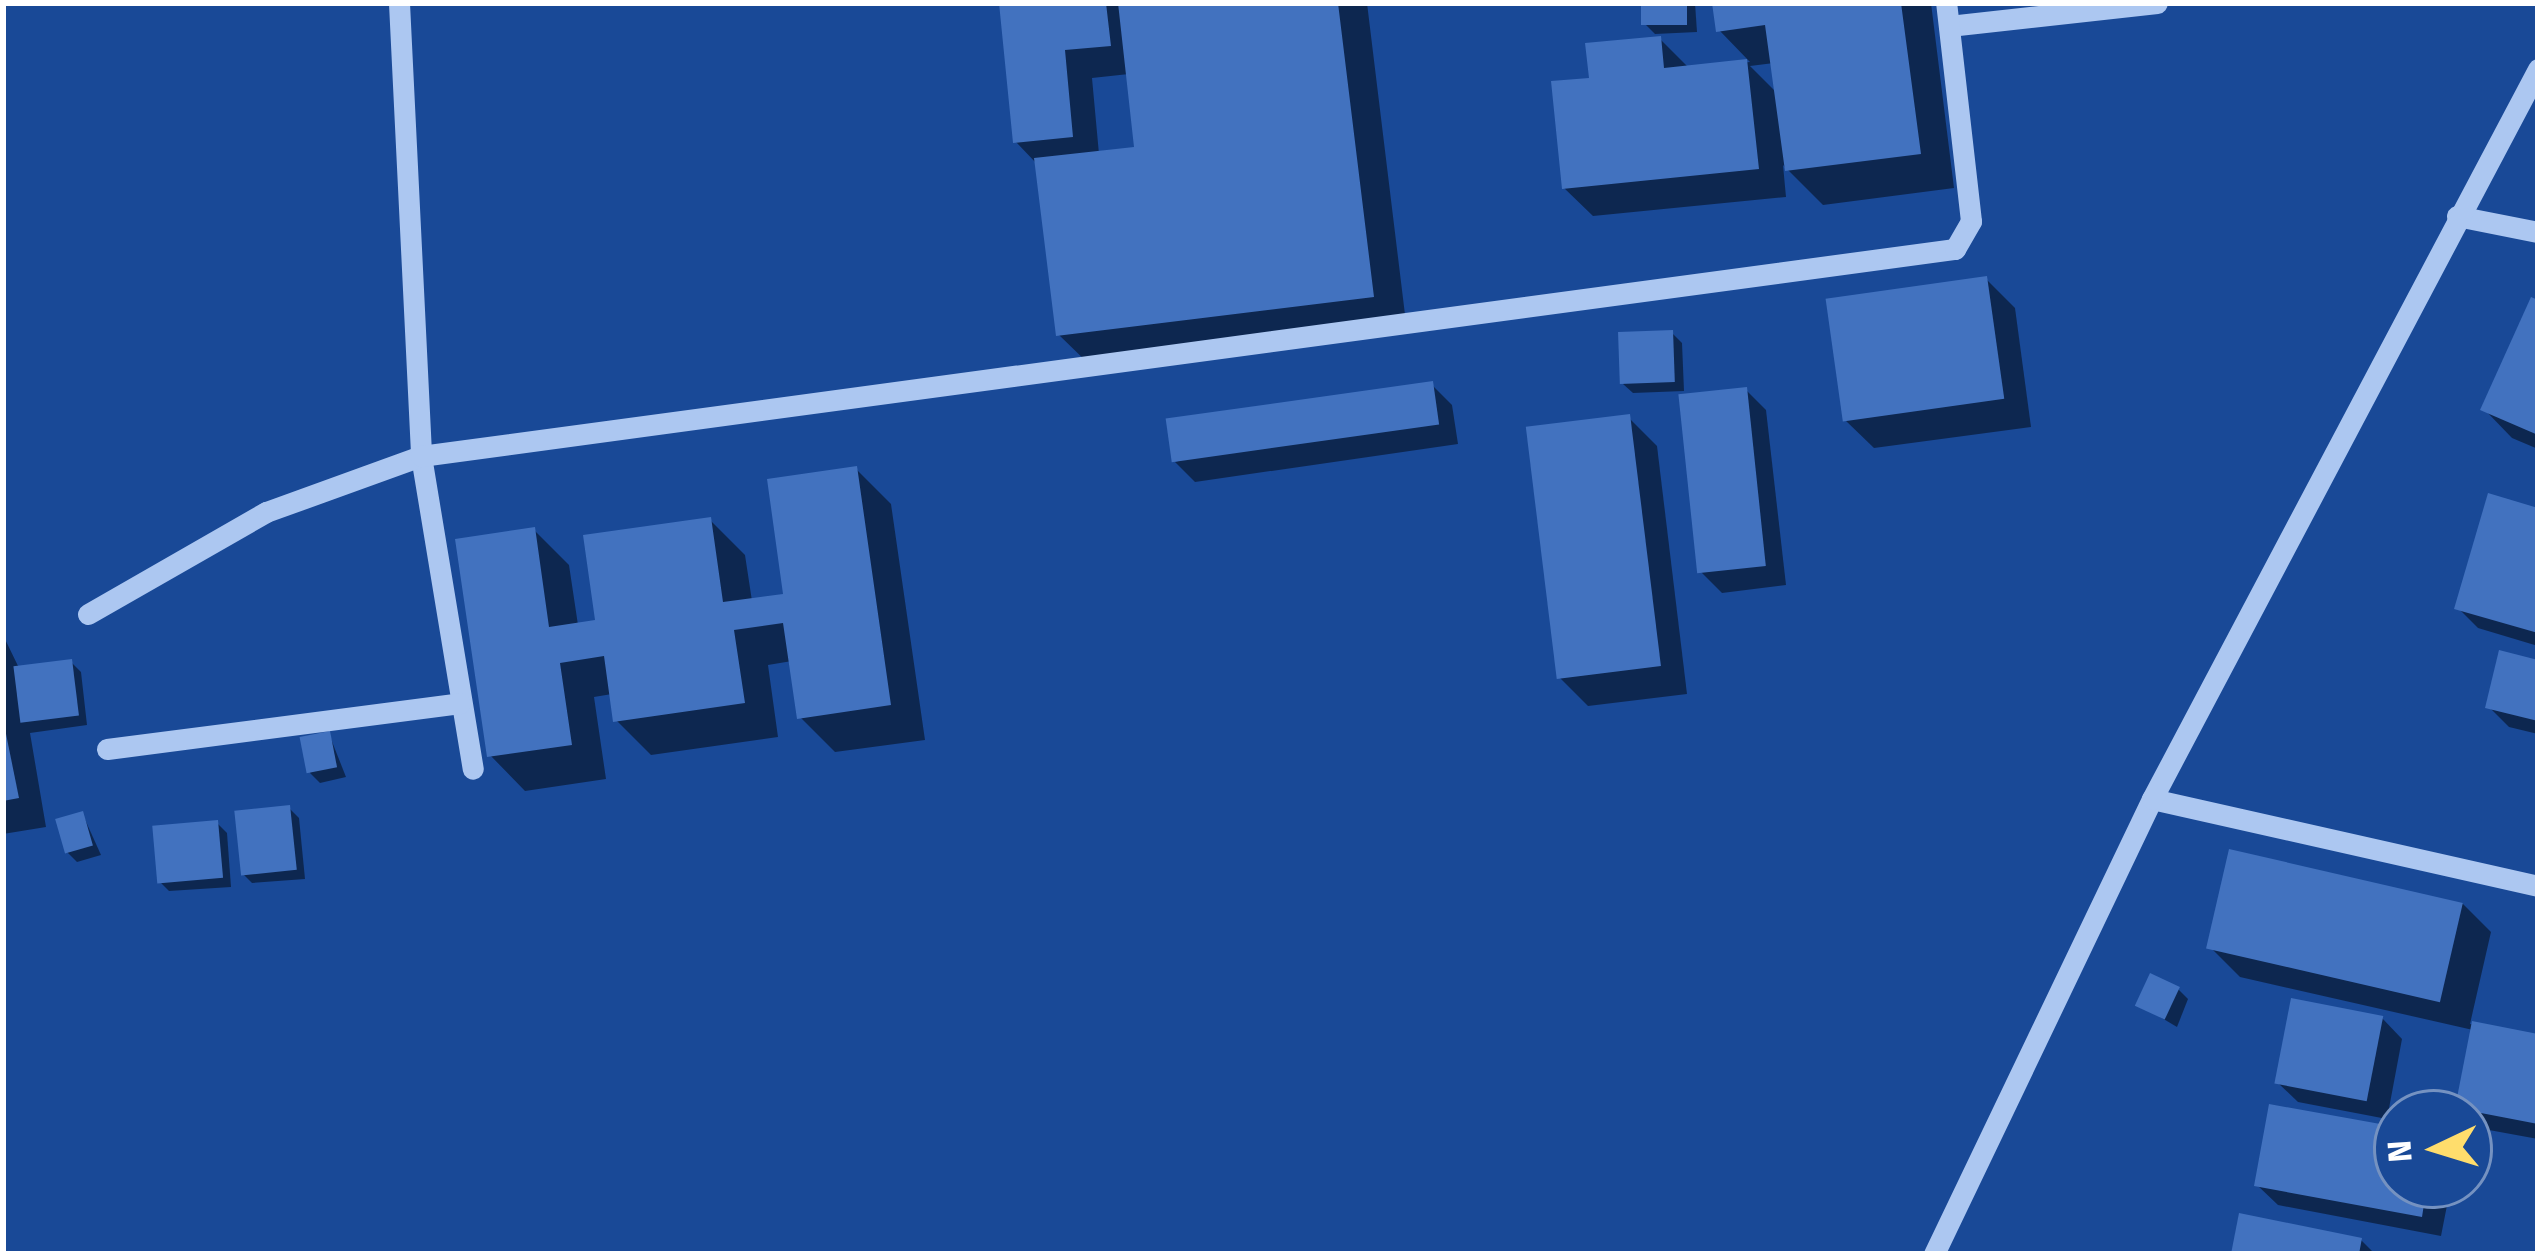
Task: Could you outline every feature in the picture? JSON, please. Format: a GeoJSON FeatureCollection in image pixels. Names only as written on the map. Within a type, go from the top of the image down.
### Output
{"type":"FeatureCollection","features":[{"type":"Feature","properties":{"kind":"street"},"geometry":{"type":"LineString","coordinates":[[399,3],[421,456],[473,769]]}},
{"type":"Feature","properties":{"kind":"street"},"geometry":{"type":"LineString","coordinates":[[88,614],[266,512],[421,456],[1954,249],[1972,221],[1946,3]]}},
{"type":"Feature","properties":{"kind":"street"},"geometry":{"type":"LineString","coordinates":[[1949,26],[2157,3]]}},
{"type":"Feature","properties":{"kind":"street"},"geometry":{"type":"LineString","coordinates":[[1934,1254],[2152,800],[2538,69]]}},
{"type":"Feature","properties":{"kind":"street"},"geometry":{"type":"LineString","coordinates":[[2457,216],[2538,232]]}},
{"type":"Feature","properties":{"kind":"street"},"geometry":{"type":"LineString","coordinates":[[107,749],[460,703]]}},
{"type":"Feature","properties":{"kind":"street"},"geometry":{"type":"LineString","coordinates":[[2152,800],[2538,886]]}},
{"type":"Feature","properties":{"kind":"building"},"geometry":{"type":"Polygon","coordinates":[[[999,3],[1106,3],[1111,46],[1065,50],[1073,137],[1013,143],[999,3]]]}},
{"type":"Feature","properties":{"kind":"building"},"geometry":{"type":"Polygon","coordinates":[[[1118,3],[1338,3],[1374,297],[1056,336],[1034,158],[1134,147],[1118,3]]]}},
{"type":"Feature","properties":{"kind":"building"},"geometry":{"type":"Polygon","coordinates":[[[1641,3],[1687,3],[1687,25],[1641,25],[1641,3]]]}},
{"type":"Feature","properties":{"kind":"building"},"geometry":{"type":"Polygon","coordinates":[[[1712,3],[1901,3],[1921,154],[1785,171],[1765,25],[1716,32],[1712,3]]]}},
{"type":"Feature","properties":{"kind":"building"},"geometry":{"type":"Polygon","coordinates":[[[1661,36],[1664,68],[1747,59],[1759,169],[1562,189],[1551,81],[1589,78],[1585,43],[1661,36]]]}},
{"type":"Feature","properties":{"kind":"building"},"geometry":{"type":"Polygon","coordinates":[[[1987,276],[2004,399],[1843,421],[1826,299],[1987,276]]]}},
{"type":"Feature","properties":{"kind":"building"},"geometry":{"type":"Polygon","coordinates":[[[2531,297],[2538,300],[2538,435],[2480,410],[2531,297]]]}},
{"type":"Feature","properties":{"kind":"building"},"geometry":{"type":"Polygon","coordinates":[[[1673,330],[1675,382],[1620,384],[1618,332],[1673,330]]]}},
{"type":"Feature","properties":{"kind":"building"},"geometry":{"type":"Polygon","coordinates":[[[1433,381],[1439,425],[1172,462],[1166,419],[1433,381]]]}},
{"type":"Feature","properties":{"kind":"building"},"geometry":{"type":"Polygon","coordinates":[[[1747,387],[1766,566],[1697,573],[1678,394],[1747,387]]]}},
{"type":"Feature","properties":{"kind":"building"},"geometry":{"type":"Polygon","coordinates":[[[1630,414],[1661,666],[1557,679],[1526,427],[1630,414]]]}},
{"type":"Feature","properties":{"kind":"building"},"geometry":{"type":"Polygon","coordinates":[[[857,466],[891,705],[797,719],[783,623],[734,630],[745,703],[613,722],[604,656],[560,663],[572,745],[487,757],[455,539],[535,527],[549,627],[595,620],[583,535],[711,517],[723,602],[783,594],[767,479],[857,466]]]}},
{"type":"Feature","properties":{"kind":"building"},"geometry":{"type":"Polygon","coordinates":[[[2488,493],[2538,508],[2538,633],[2454,609],[2488,493]]]}},
{"type":"Feature","properties":{"kind":"building"},"geometry":{"type":"Polygon","coordinates":[[[2499,650],[2538,660],[2538,721],[2485,708],[2499,650]]]}},
{"type":"Feature","properties":{"kind":"building"},"geometry":{"type":"Polygon","coordinates":[[[72,659],[79,716],[20,723],[13,666],[72,659]]]}},
{"type":"Feature","properties":{"kind":"building"},"geometry":{"type":"Polygon","coordinates":[[[3,719],[19,798],[3,801],[3,719]]]}},
{"type":"Feature","properties":{"kind":"building"},"geometry":{"type":"Polygon","coordinates":[[[330,731],[337,767],[307,773],[300,737],[330,731]]]}},
{"type":"Feature","properties":{"kind":"building"},"geometry":{"type":"Polygon","coordinates":[[[290,805],[297,870],[241,875],[234,811],[290,805]]]}},
{"type":"Feature","properties":{"kind":"building"},"geometry":{"type":"Polygon","coordinates":[[[83,811],[93,846],[65,854],[55,819],[83,811]]]}},
{"type":"Feature","properties":{"kind":"building"},"geometry":{"type":"Polygon","coordinates":[[[218,820],[223,878],[157,884],[152,826],[218,820]]]}},
{"type":"Feature","properties":{"kind":"building"},"geometry":{"type":"Polygon","coordinates":[[[2229,849],[2463,903],[2440,1002],[2206,948],[2229,849]]]}},
{"type":"Feature","properties":{"kind":"building"},"geometry":{"type":"Polygon","coordinates":[[[2150,973],[2180,987],[2165,1020],[2135,1006],[2150,973]]]}},
{"type":"Feature","properties":{"kind":"building"},"geometry":{"type":"Polygon","coordinates":[[[2291,998],[2383,1016],[2367,1101],[2274,1083],[2291,998]]]}},
{"type":"Feature","properties":{"kind":"building"},"geometry":{"type":"Polygon","coordinates":[[[2472,1021],[2538,1034],[2538,1124],[2493,1115],[2493,1089],[2459,1089],[2472,1021]]]}},
{"type":"Feature","properties":{"kind":"building"},"geometry":{"type":"Polygon","coordinates":[[[2269,1104],[2373,1123],[2373,1208],[2254,1186],[2269,1104]]]}},
{"type":"Feature","properties":{"kind":"building"},"geometry":{"type":"Polygon","coordinates":[[[2379,1209],[2423,1209],[2422,1217],[2379,1209]]]}},
{"type":"Feature","properties":{"kind":"building"},"geometry":{"type":"Polygon","coordinates":[[[2239,1213],[2362,1238],[2359,1254],[2231,1254],[2239,1213]]]}}]}
